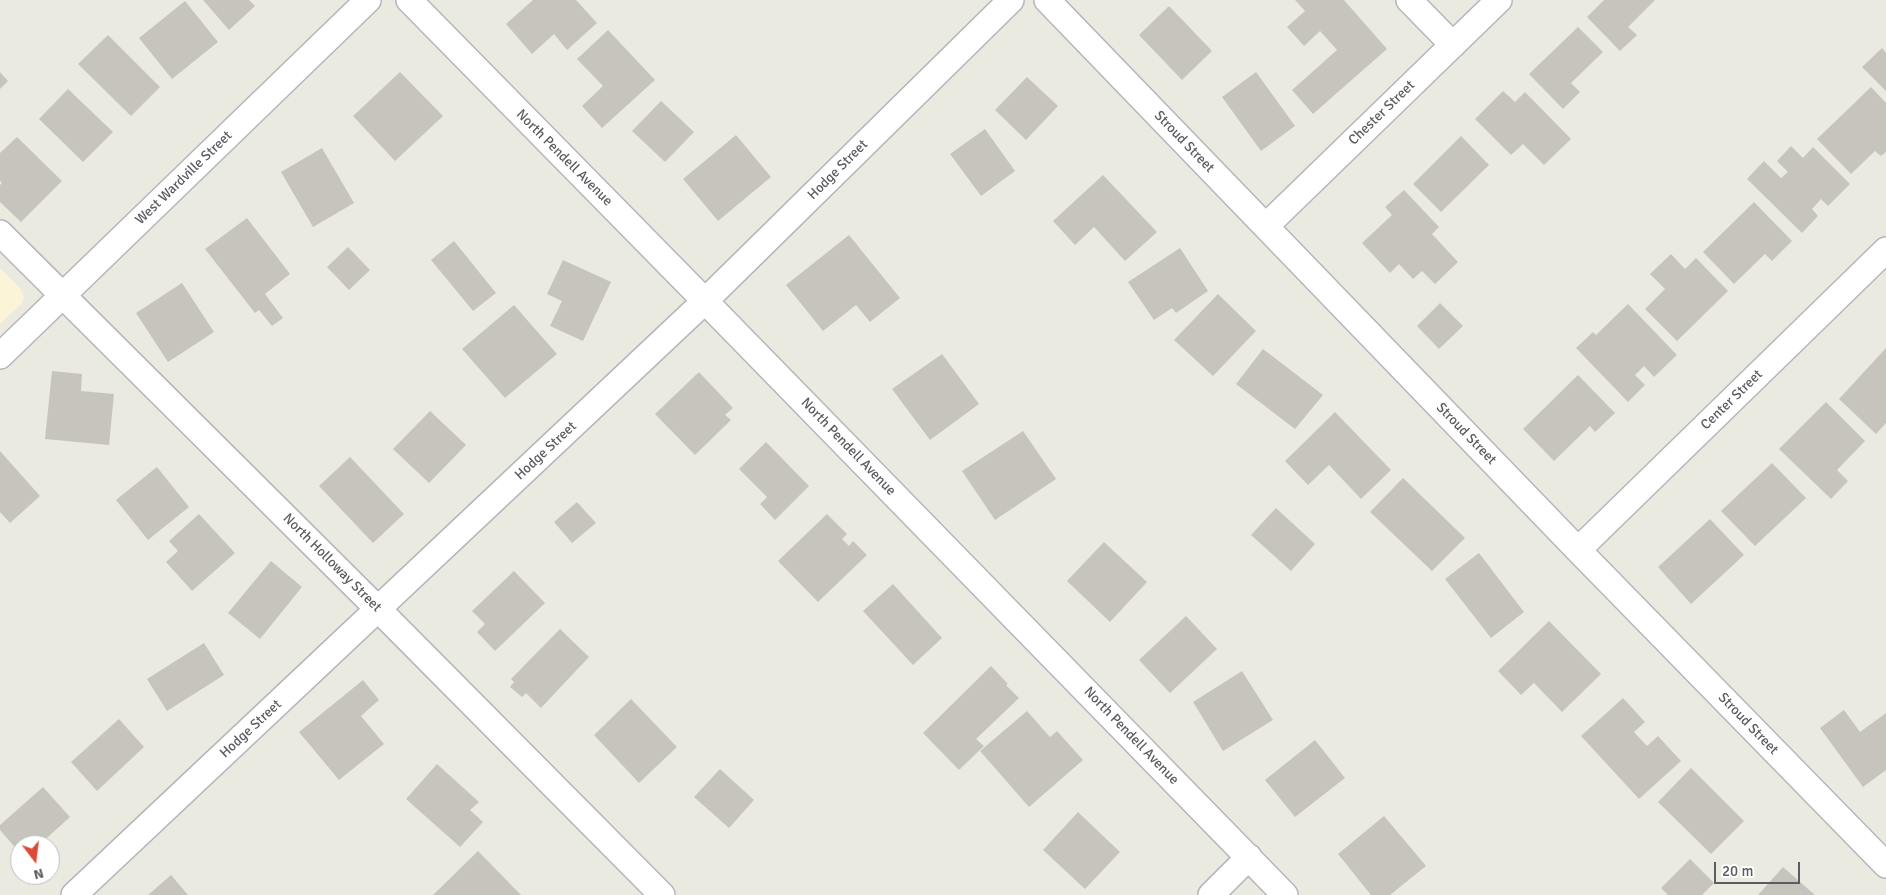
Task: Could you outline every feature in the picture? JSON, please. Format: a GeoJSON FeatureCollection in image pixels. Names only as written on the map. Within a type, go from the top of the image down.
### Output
{"type":"FeatureCollection","features":[{"type":"Feature","properties":{"kind":"street","name":"West Wardville Street"},"geometry":{"type":"LineString","coordinates":[[0,356],[368,0]]}},
{"type":"Feature","properties":{"kind":"street","name":"North Pendell Avenue"},"geometry":{"type":"LineString","coordinates":[[409,0],[706,301],[1285,895]]}},
{"type":"Feature","properties":{"kind":"street","name":"Hodge Street"},"geometry":{"type":"LineString","coordinates":[[74,895],[706,301],[1010,0]]}},
{"type":"Feature","properties":{"kind":"street","name":"Stroud Street"},"geometry":{"type":"LineString","coordinates":[[1048,0],[1578,550],[1886,865]]}},
{"type":"Feature","properties":{"kind":"street"},"geometry":{"type":"LineString","coordinates":[[1409,0],[1453,45]]}},
{"type":"Feature","properties":{"kind":"street","name":"Chester Street"},"geometry":{"type":"LineString","coordinates":[[1266,226],[1499,0]]}},
{"type":"Feature","properties":{"kind":"street","name":"North Holloway Street"},"geometry":{"type":"LineString","coordinates":[[0,233],[662,895]]}},
{"type":"Feature","properties":{"kind":"street","name":"Center Street"},"geometry":{"type":"LineString","coordinates":[[1578,550],[1886,250]]}},
{"type":"Feature","properties":{"kind":"street"},"geometry":{"type":"LineString","coordinates":[[1211,895],[1249,857]]}},
{"type":"Feature","properties":{"kind":"shaded area"},"geometry":{"type":"Polygon","coordinates":[[[0,268],[20,288],[24,297],[21,304],[0,324],[0,268]]]}},
{"type":"Feature","properties":{"kind":"building"},"geometry":{"type":"Polygon","coordinates":[[[203,0],[249,0],[255,6],[229,30],[203,0]]]}},
{"type":"Feature","properties":{"kind":"building"},"geometry":{"type":"Polygon","coordinates":[[[533,0],[576,0],[597,23],[567,50],[554,34],[532,54],[506,24],[533,0]]]}},
{"type":"Feature","properties":{"kind":"building"},"geometry":{"type":"Polygon","coordinates":[[[1295,0],[1344,0],[1387,49],[1313,114],[1292,90],[1337,50],[1320,31],[1304,46],[1287,27],[1305,11],[1295,0]]]}},
{"type":"Feature","properties":{"kind":"building"},"geometry":{"type":"Polygon","coordinates":[[[1604,0],[1655,0],[1628,27],[1637,35],[1620,51],[1587,17],[1604,0]]]}},
{"type":"Feature","properties":{"kind":"building"},"geometry":{"type":"Polygon","coordinates":[[[185,1],[218,42],[172,79],[139,38],[185,1]]]}},
{"type":"Feature","properties":{"kind":"building"},"geometry":{"type":"Polygon","coordinates":[[[1169,6],[1212,51],[1182,80],[1139,35],[1169,6]]]}},
{"type":"Feature","properties":{"kind":"building"},"geometry":{"type":"Polygon","coordinates":[[[1578,27],[1603,52],[1571,83],[1580,92],[1563,109],[1529,74],[1578,27]]]}},
{"type":"Feature","properties":{"kind":"building"},"geometry":{"type":"Polygon","coordinates":[[[608,30],[655,80],[602,128],[582,106],[603,86],[577,59],[608,30]]]}},
{"type":"Feature","properties":{"kind":"building"},"geometry":{"type":"Polygon","coordinates":[[[108,35],[160,87],[131,116],[78,64],[108,35]]]}},
{"type":"Feature","properties":{"kind":"building"},"geometry":{"type":"Polygon","coordinates":[[[1882,48],[1886,53],[1886,91],[1862,67],[1882,48]]]}},
{"type":"Feature","properties":{"kind":"building"},"geometry":{"type":"Polygon","coordinates":[[[0,72],[8,81],[0,89],[0,72]]]}},
{"type":"Feature","properties":{"kind":"building"},"geometry":{"type":"Polygon","coordinates":[[[400,72],[443,116],[395,161],[353,116],[400,72]]]}},
{"type":"Feature","properties":{"kind":"building"},"geometry":{"type":"Polygon","coordinates":[[[1256,72],[1295,126],[1261,151],[1222,97],[1256,72]]]}},
{"type":"Feature","properties":{"kind":"building"},"geometry":{"type":"Polygon","coordinates":[[[1027,77],[1058,106],[1026,140],[995,110],[1027,77]]]}},
{"type":"Feature","properties":{"kind":"building"},"geometry":{"type":"Polygon","coordinates":[[[1871,87],[1886,103],[1886,152],[1881,156],[1875,151],[1851,174],[1817,139],[1871,87]]]}},
{"type":"Feature","properties":{"kind":"building"},"geometry":{"type":"Polygon","coordinates":[[[68,89],[113,132],[83,162],[39,119],[68,89]]]}},
{"type":"Feature","properties":{"kind":"building"},"geometry":{"type":"Polygon","coordinates":[[[1503,91],[1515,102],[1525,92],[1571,139],[1544,165],[1523,144],[1511,155],[1475,119],[1503,91]]]}},
{"type":"Feature","properties":{"kind":"building"},"geometry":{"type":"Polygon","coordinates":[[[661,101],[694,132],[665,162],[632,131],[661,101]]]}},
{"type":"Feature","properties":{"kind":"building"},"geometry":{"type":"Polygon","coordinates":[[[985,129],[1015,171],[981,196],[950,154],[985,129]]]}},
{"type":"Feature","properties":{"kind":"building"},"geometry":{"type":"Polygon","coordinates":[[[736,135],[771,177],[718,221],[683,179],[736,135]]]}},
{"type":"Feature","properties":{"kind":"building"},"geometry":{"type":"Polygon","coordinates":[[[1461,136],[1489,165],[1441,212],[1413,184],[1461,136]]]}},
{"type":"Feature","properties":{"kind":"building"},"geometry":{"type":"Polygon","coordinates":[[[17,137],[62,181],[21,222],[0,202],[0,185],[2,183],[0,181],[0,153],[17,137]]]}},
{"type":"Feature","properties":{"kind":"building"},"geometry":{"type":"Polygon","coordinates":[[[1791,146],[1803,158],[1813,147],[1850,184],[1828,206],[1821,199],[1812,209],[1818,216],[1802,233],[1747,179],[1764,161],[1781,178],[1788,172],[1777,161],[1791,146]]]}},
{"type":"Feature","properties":{"kind":"building"},"geometry":{"type":"Polygon","coordinates":[[[322,148],[354,203],[313,227],[281,172],[322,148]]]}},
{"type":"Feature","properties":{"kind":"building"},"geometry":{"type":"Polygon","coordinates":[[[1103,175],[1157,232],[1125,261],[1094,227],[1075,245],[1053,221],[1103,175]]]}},
{"type":"Feature","properties":{"kind":"building"},"geometry":{"type":"Polygon","coordinates":[[[1404,190],[1439,227],[1432,234],[1458,262],[1435,284],[1422,271],[1413,279],[1399,264],[1390,273],[1362,243],[1392,215],[1385,207],[1404,190]]]}},
{"type":"Feature","properties":{"kind":"building"},"geometry":{"type":"Polygon","coordinates":[[[1754,202],[1792,241],[1772,261],[1765,254],[1734,284],[1703,252],[1754,202]]]}},
{"type":"Feature","properties":{"kind":"building"},"geometry":{"type":"Polygon","coordinates":[[[247,218],[290,274],[265,294],[283,318],[272,326],[259,310],[255,313],[205,249],[247,218]]]}},
{"type":"Feature","properties":{"kind":"building"},"geometry":{"type":"Polygon","coordinates":[[[849,235],[900,298],[870,322],[856,305],[823,331],[786,285],[849,235]]]}},
{"type":"Feature","properties":{"kind":"building"},"geometry":{"type":"Polygon","coordinates":[[[454,241],[496,293],[473,311],[431,260],[454,241]]]}},
{"type":"Feature","properties":{"kind":"building"},"geometry":{"type":"Polygon","coordinates":[[[348,247],[370,270],[349,290],[327,267],[348,247]]]}},
{"type":"Feature","properties":{"kind":"building"},"geometry":{"type":"Polygon","coordinates":[[[1180,248],[1208,291],[1176,313],[1172,308],[1154,320],[1128,282],[1180,248]]]}},
{"type":"Feature","properties":{"kind":"building"},"geometry":{"type":"Polygon","coordinates":[[[1671,254],[1685,269],[1696,258],[1728,291],[1677,341],[1645,309],[1665,289],[1650,274],[1671,254]]]}},
{"type":"Feature","properties":{"kind":"building"},"geometry":{"type":"Polygon","coordinates":[[[563,260],[611,282],[583,341],[550,326],[562,301],[547,294],[563,260]]]}},
{"type":"Feature","properties":{"kind":"building"},"geometry":{"type":"Polygon","coordinates":[[[182,283],[214,332],[168,362],[136,313],[182,283]]]}},
{"type":"Feature","properties":{"kind":"building"},"geometry":{"type":"Polygon","coordinates":[[[1218,294],[1256,331],[1213,376],[1174,340],[1218,294]]]}},
{"type":"Feature","properties":{"kind":"building"},"geometry":{"type":"Polygon","coordinates":[[[1440,303],[1463,326],[1439,349],[1417,326],[1440,303]]]}},
{"type":"Feature","properties":{"kind":"building"},"geometry":{"type":"Polygon","coordinates":[[[1628,304],[1677,355],[1654,377],[1644,366],[1635,375],[1645,385],[1628,402],[1576,348],[1593,332],[1596,335],[1628,304]]]}},
{"type":"Feature","properties":{"kind":"building"},"geometry":{"type":"Polygon","coordinates":[[[514,305],[557,354],[505,398],[462,349],[514,305]]]}},
{"type":"Feature","properties":{"kind":"building"},"geometry":{"type":"Polygon","coordinates":[[[1886,348],[1886,423],[1876,434],[1839,399],[1886,348]]]}},
{"type":"Feature","properties":{"kind":"building"},"geometry":{"type":"Polygon","coordinates":[[[1263,349],[1323,395],[1295,429],[1236,384],[1263,349]]]}},
{"type":"Feature","properties":{"kind":"building"},"geometry":{"type":"Polygon","coordinates":[[[942,354],[979,404],[930,440],[892,389],[942,354]]]}},
{"type":"Feature","properties":{"kind":"building"},"geometry":{"type":"Polygon","coordinates":[[[52,371],[82,374],[81,391],[114,394],[109,445],[45,439],[52,371]]]}},
{"type":"Feature","properties":{"kind":"building"},"geometry":{"type":"Polygon","coordinates":[[[699,372],[733,408],[725,415],[731,420],[695,455],[655,414],[699,372]]]}},
{"type":"Feature","properties":{"kind":"building"},"geometry":{"type":"Polygon","coordinates":[[[1578,375],[1615,413],[1595,432],[1590,426],[1554,461],[1523,429],[1578,375]]]}},
{"type":"Feature","properties":{"kind":"building"},"geometry":{"type":"Polygon","coordinates":[[[1826,402],[1865,441],[1837,470],[1848,481],[1831,499],[1779,449],[1826,402]]]}},
{"type":"Feature","properties":{"kind":"building"},"geometry":{"type":"Polygon","coordinates":[[[430,411],[466,445],[429,483],[393,449],[430,411]]]}},
{"type":"Feature","properties":{"kind":"building"},"geometry":{"type":"Polygon","coordinates":[[[1335,412],[1391,470],[1361,499],[1329,465],[1308,485],[1285,461],[1335,412]]]}},
{"type":"Feature","properties":{"kind":"building"},"geometry":{"type":"Polygon","coordinates":[[[1023,431],[1056,479],[995,520],[962,471],[1023,431]]]}},
{"type":"Feature","properties":{"kind":"building"},"geometry":{"type":"Polygon","coordinates":[[[766,442],[809,486],[775,520],[760,504],[767,497],[739,469],[766,442]]]}},
{"type":"Feature","properties":{"kind":"building"},"geometry":{"type":"Polygon","coordinates":[[[0,451],[40,496],[10,523],[0,512],[0,451]]]}},
{"type":"Feature","properties":{"kind":"building"},"geometry":{"type":"Polygon","coordinates":[[[350,457],[404,514],[373,543],[319,486],[350,457]]]}},
{"type":"Feature","properties":{"kind":"building"},"geometry":{"type":"Polygon","coordinates":[[[1772,463],[1806,498],[1755,546],[1721,511],[1772,463]]]}},
{"type":"Feature","properties":{"kind":"building"},"geometry":{"type":"Polygon","coordinates":[[[157,467],[189,507],[148,540],[116,500],[157,467]]]}},
{"type":"Feature","properties":{"kind":"building"},"geometry":{"type":"Polygon","coordinates":[[[1403,478],[1465,538],[1432,571],[1370,512],[1403,478]]]}},
{"type":"Feature","properties":{"kind":"building"},"geometry":{"type":"Polygon","coordinates":[[[577,502],[596,523],[572,543],[554,522],[577,502]]]}},
{"type":"Feature","properties":{"kind":"building"},"geometry":{"type":"Polygon","coordinates":[[[1276,508],[1315,544],[1291,571],[1251,535],[1276,508]]]}},
{"type":"Feature","properties":{"kind":"building"},"geometry":{"type":"Polygon","coordinates":[[[199,514],[235,553],[192,591],[166,562],[178,551],[169,541],[199,514]]]}},
{"type":"Feature","properties":{"kind":"building"},"geometry":{"type":"Polygon","coordinates":[[[827,514],[847,534],[842,539],[849,546],[853,541],[867,555],[818,602],[778,561],[827,514]]]}},
{"type":"Feature","properties":{"kind":"building"},"geometry":{"type":"Polygon","coordinates":[[[1710,519],[1744,555],[1691,604],[1658,567],[1710,519]]]}},
{"type":"Feature","properties":{"kind":"building"},"geometry":{"type":"Polygon","coordinates":[[[1104,542],[1147,582],[1110,622],[1067,581],[1104,542]]]}},
{"type":"Feature","properties":{"kind":"building"},"geometry":{"type":"Polygon","coordinates":[[[1479,553],[1524,612],[1491,638],[1445,579],[1479,553]]]}},
{"type":"Feature","properties":{"kind":"building"},"geometry":{"type":"Polygon","coordinates":[[[271,561],[302,587],[260,639],[228,613],[271,561]]]}},
{"type":"Feature","properties":{"kind":"building"},"geometry":{"type":"Polygon","coordinates":[[[514,571],[545,603],[495,651],[477,632],[485,624],[472,611],[514,571]]]}},
{"type":"Feature","properties":{"kind":"building"},"geometry":{"type":"Polygon","coordinates":[[[893,584],[942,638],[913,665],[863,611],[893,584]]]}},
{"type":"Feature","properties":{"kind":"building"},"geometry":{"type":"Polygon","coordinates":[[[1186,616],[1217,649],[1170,693],[1139,660],[1186,616]]]}},
{"type":"Feature","properties":{"kind":"building"},"geometry":{"type":"Polygon","coordinates":[[[1549,621],[1601,674],[1562,712],[1534,683],[1521,695],[1498,671],[1549,621]]]}},
{"type":"Feature","properties":{"kind":"building"},"geometry":{"type":"Polygon","coordinates":[[[560,629],[589,657],[541,708],[526,693],[522,697],[510,687],[514,682],[511,679],[560,629]]]}},
{"type":"Feature","properties":{"kind":"building"},"geometry":{"type":"Polygon","coordinates":[[[204,643],[224,675],[167,711],[147,679],[204,643]]]}},
{"type":"Feature","properties":{"kind":"building"},"geometry":{"type":"Polygon","coordinates":[[[991,666],[1019,698],[976,739],[984,746],[959,770],[923,733],[991,666]]]}},
{"type":"Feature","properties":{"kind":"building"},"geometry":{"type":"Polygon","coordinates":[[[1242,671],[1273,720],[1223,751],[1193,702],[1242,671]]]}},
{"type":"Feature","properties":{"kind":"building"},"geometry":{"type":"Polygon","coordinates":[[[363,680],[379,700],[361,716],[384,744],[339,780],[299,732],[363,680]]]}},
{"type":"Feature","properties":{"kind":"building"},"geometry":{"type":"Polygon","coordinates":[[[1623,698],[1645,722],[1634,732],[1647,746],[1658,736],[1681,761],[1639,799],[1581,736],[1623,698]]]}},
{"type":"Feature","properties":{"kind":"building"},"geometry":{"type":"Polygon","coordinates":[[[631,699],[677,747],[639,783],[594,735],[631,699]]]}},
{"type":"Feature","properties":{"kind":"building"},"geometry":{"type":"Polygon","coordinates":[[[1844,710],[1860,732],[1886,713],[1886,770],[1863,787],[1820,728],[1844,710]]]}},
{"type":"Feature","properties":{"kind":"building"},"geometry":{"type":"Polygon","coordinates":[[[1027,711],[1050,737],[1057,731],[1083,760],[1029,807],[980,751],[1027,711]]]}},
{"type":"Feature","properties":{"kind":"building"},"geometry":{"type":"Polygon","coordinates":[[[119,719],[144,747],[97,791],[71,762],[119,719]]]}},
{"type":"Feature","properties":{"kind":"building"},"geometry":{"type":"Polygon","coordinates":[[[1315,740],[1345,778],[1295,817],[1265,780],[1315,740]]]}},
{"type":"Feature","properties":{"kind":"building"},"geometry":{"type":"Polygon","coordinates":[[[437,764],[479,802],[470,810],[483,822],[460,847],[406,799],[437,764]]]}},
{"type":"Feature","properties":{"kind":"building"},"geometry":{"type":"Polygon","coordinates":[[[1691,768],[1744,821],[1711,854],[1658,802],[1691,768]]]}},
{"type":"Feature","properties":{"kind":"building"},"geometry":{"type":"Polygon","coordinates":[[[720,769],[754,800],[729,828],[694,797],[720,769]]]}},
{"type":"Feature","properties":{"kind":"building"},"geometry":{"type":"Polygon","coordinates":[[[43,787],[70,817],[50,835],[10,835],[10,842],[0,830],[0,825],[43,787]]]}},
{"type":"Feature","properties":{"kind":"building"},"geometry":{"type":"Polygon","coordinates":[[[1078,812],[1120,852],[1085,889],[1043,850],[1078,812]]]}},
{"type":"Feature","properties":{"kind":"building"},"geometry":{"type":"Polygon","coordinates":[[[1384,816],[1426,866],[1390,895],[1371,895],[1338,854],[1384,816]]]}},
{"type":"Feature","properties":{"kind":"building"},"geometry":{"type":"Polygon","coordinates":[[[478,851],[521,895],[433,895],[478,851]]]}},
{"type":"Feature","properties":{"kind":"building"},"geometry":{"type":"Polygon","coordinates":[[[1690,859],[1714,883],[1702,895],[1668,895],[1661,888],[1690,859]]]}},
{"type":"Feature","properties":{"kind":"building"},"geometry":{"type":"Polygon","coordinates":[[[1783,867],[1815,895],[1758,895],[1783,867]]]}},
{"type":"Feature","properties":{"kind":"building"},"geometry":{"type":"Polygon","coordinates":[[[171,875],[188,895],[148,895],[171,875]]]}}]}
